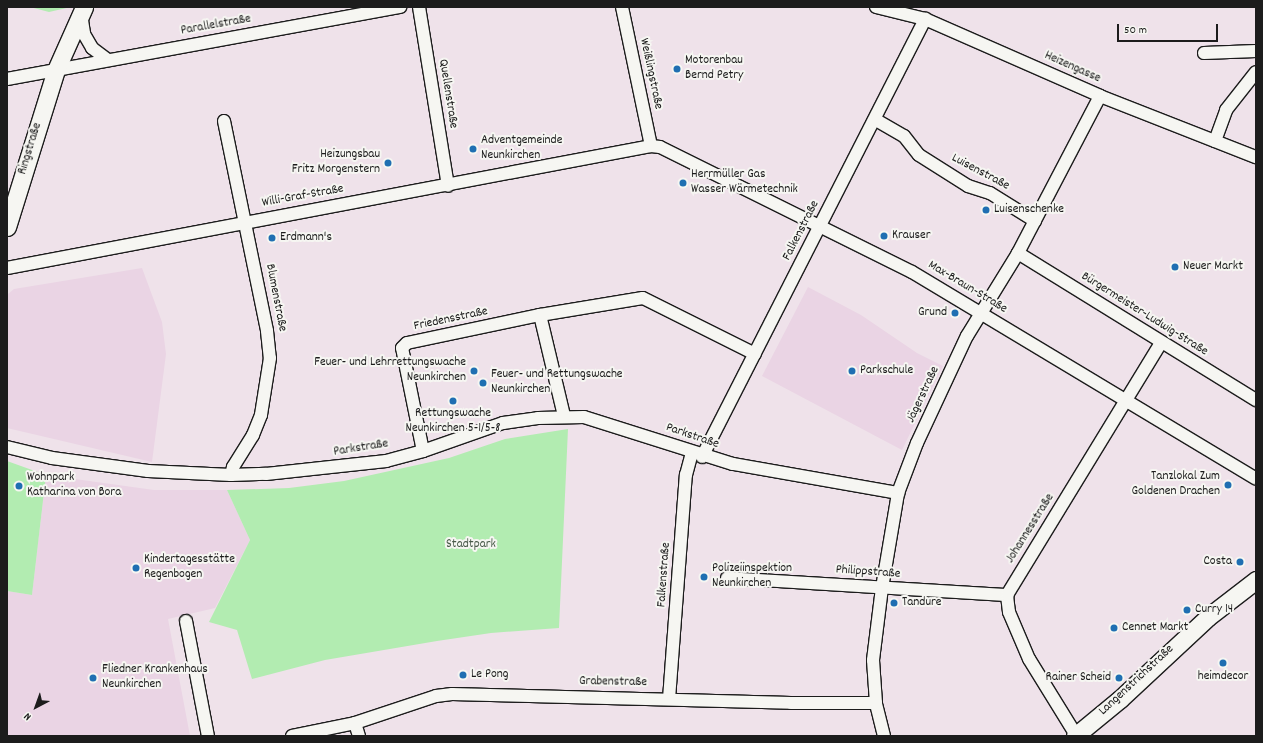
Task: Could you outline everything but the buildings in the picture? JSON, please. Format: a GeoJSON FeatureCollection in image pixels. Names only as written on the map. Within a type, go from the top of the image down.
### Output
{"type":"FeatureCollection","features":[{"type":"Feature","properties":{"kind":"street","name":"Parallelstraße"},"geometry":{"type":"LineString","coordinates":[[7,79],[400,7]]}},
{"type":"Feature","properties":{"kind":"street","name":"Quellenstraße"},"geometry":{"type":"LineString","coordinates":[[419,7],[448,186]]}},
{"type":"Feature","properties":{"kind":"street","name":"Weißlingstraße"},"geometry":{"type":"LineString","coordinates":[[622,7],[651,146]]}},
{"type":"Feature","properties":{"kind":"street","name":"Heizengasse"},"geometry":{"type":"LineString","coordinates":[[876,7],[925,19],[1100,96],[1256,157]]}},
{"type":"Feature","properties":{"kind":"street"},"geometry":{"type":"LineString","coordinates":[[83,10],[84,34],[92,48],[108,60]]}},
{"type":"Feature","properties":{"kind":"street","name":"Ringstraße"},"geometry":{"type":"LineString","coordinates":[[7,227],[56,70],[83,10]]}},
{"type":"Feature","properties":{"kind":"street","name":"Falkenstraße"},"geometry":{"type":"LineString","coordinates":[[669,699],[686,475],[755,354],[820,225],[876,120],[925,19]]}},
{"type":"Feature","properties":{"kind":"street"},"geometry":{"type":"LineString","coordinates":[[1204,53],[1256,51]]}},
{"type":"Feature","properties":{"kind":"street"},"geometry":{"type":"LineString","coordinates":[[1215,141],[1226,110],[1256,72]]}},
{"type":"Feature","properties":{"kind":"street","name":"Jägerstraße"},"geometry":{"type":"LineString","coordinates":[[884,736],[876,703],[874,660],[882,588],[898,493],[938,396],[981,312],[1018,253],[1100,96]]}},
{"type":"Feature","properties":{"kind":"street","name":"Luisenstraße"},"geometry":{"type":"LineString","coordinates":[[876,120],[904,136],[919,155],[956,179],[974,189],[990,193],[1035,221]]}},
{"type":"Feature","properties":{"kind":"street","name":"Blumenstraße"},"geometry":{"type":"LineString","coordinates":[[224,121],[267,331],[270,358],[261,415],[231,475]]}},
{"type":"Feature","properties":{"kind":"street","name":"Willi-Graf-Straße"},"geometry":{"type":"LineString","coordinates":[[7,268],[245,221],[448,186],[651,146]]}},
{"type":"Feature","properties":{"kind":"street","name":"Max-Braun-Straße"},"geometry":{"type":"LineString","coordinates":[[651,146],[673,152],[912,272],[981,312],[1126,402],[1143,410],[1256,479]]}},
{"type":"Feature","properties":{"kind":"street","name":"Bürgermeister-Ludwig-Straße"},"geometry":{"type":"LineString","coordinates":[[1018,253],[1161,343],[1256,400]]}},
{"type":"Feature","properties":{"kind":"street","name":"Friedensstraße"},"geometry":{"type":"LineString","coordinates":[[423,451],[403,345],[540,315],[643,298],[755,354]]}},
{"type":"Feature","properties":{"kind":"street"},"geometry":{"type":"LineString","coordinates":[[540,315],[564,416]]}},
{"type":"Feature","properties":{"kind":"street","name":"Johannesstraße"},"geometry":{"type":"LineString","coordinates":[[1007,595],[1161,343]]}},
{"type":"Feature","properties":{"kind":"street","name":"Parkstraße"},"geometry":{"type":"LineString","coordinates":[[7,447],[52,458],[148,472],[231,475],[352,466],[423,451],[503,422],[564,416],[595,419],[697,455],[733,464],[898,493]]}},
{"type":"Feature","properties":{"kind":"street","name":"Philippstraße"},"geometry":{"type":"LineString","coordinates":[[727,578],[1007,595]]}},
{"type":"Feature","properties":{"kind":"street","name":"Langenstrichstraße"},"geometry":{"type":"LineString","coordinates":[[1079,734],[1202,622],[1253,587]]}},
{"type":"Feature","properties":{"kind":"street"},"geometry":{"type":"LineString","coordinates":[[1007,595],[1008,612],[1029,659],[1079,734]]}},
{"type":"Feature","properties":{"kind":"street"},"geometry":{"type":"LineString","coordinates":[[186,620],[208,736]]}},
{"type":"Feature","properties":{"kind":"street","name":"Grabenstraße"},"geometry":{"type":"LineString","coordinates":[[292,736],[355,724],[436,696],[452,694],[791,703],[876,703]]}},
{"type":"Feature","properties":{"kind":"street"},"geometry":{"type":"LineString","coordinates":[[355,724],[359,736]]}},
{"type":"Feature","properties":{"kind":"shaded area"},"geometry":{"type":"Polygon","coordinates":[[[142,268],[162,322],[166,354],[152,462],[7,428],[8,294],[14,289],[142,268]]]}},
{"type":"Feature","properties":{"kind":"shaded area","name":"Parkschule"},"geometry":{"type":"Polygon","coordinates":[[[808,287],[861,315],[917,353],[943,366],[902,450],[762,376],[808,287]]]}},
{"type":"Feature","properties":{"kind":"shaded area"},"geometry":{"type":"Polygon","coordinates":[[[46,475],[154,490],[227,490],[250,540],[215,608],[168,619],[190,736],[7,736],[7,591],[32,595],[46,475]]]}},
{"type":"Feature","properties":{"kind":"green space"},"geometry":{"type":"Polygon","coordinates":[[[30,7],[71,7],[49,12],[30,7]]]}},
{"type":"Feature","properties":{"kind":"green space","name":"Stadtpark"},"geometry":{"type":"Polygon","coordinates":[[[568,429],[559,628],[491,633],[437,641],[325,660],[252,679],[237,630],[209,622],[250,540],[227,490],[289,488],[344,481],[449,458],[505,439],[568,429]]]}},
{"type":"Feature","properties":{"kind":"green space"},"geometry":{"type":"Polygon","coordinates":[[[7,461],[46,475],[32,595],[7,591],[7,461]]]}},
{"type":"Feature","properties":{"kind":"place","name":"Motorenbau Bernd Petry"},"geometry":{"type":"Point","coordinates":[677,69]}},
{"type":"Feature","properties":{"kind":"place","name":"Adventgemeinde Neunkirchen"},"geometry":{"type":"Point","coordinates":[473,149]}},
{"type":"Feature","properties":{"kind":"place","name":"Heizungsbau Fritz Morgenstern"},"geometry":{"type":"Point","coordinates":[388,163]}},
{"type":"Feature","properties":{"kind":"place","name":"Herrmüller Gas Wasser Wärmetechnik"},"geometry":{"type":"Point","coordinates":[683,183]}},
{"type":"Feature","properties":{"kind":"place","name":"Luisenschenke"},"geometry":{"type":"Point","coordinates":[986,210]}},
{"type":"Feature","properties":{"kind":"place","name":"Krauser"},"geometry":{"type":"Point","coordinates":[884,236]}},
{"type":"Feature","properties":{"kind":"place","name":"Erdmann's"},"geometry":{"type":"Point","coordinates":[272,238]}},
{"type":"Feature","properties":{"kind":"place","name":"Neuer Markt"},"geometry":{"type":"Point","coordinates":[1175,267]}},
{"type":"Feature","properties":{"kind":"place","name":"Grund"},"geometry":{"type":"Point","coordinates":[955,313]}},
{"type":"Feature","properties":{"kind":"place","name":"Feuer- und Lehrrettungswache Neunkirchen"},"geometry":{"type":"Point","coordinates":[474,371]}},
{"type":"Feature","properties":{"kind":"place","name":"Parkschule"},"geometry":{"type":"Point","coordinates":[852,371]}},
{"type":"Feature","properties":{"kind":"place","name":"Feuer- und Rettungswache Neunkirchen"},"geometry":{"type":"Point","coordinates":[483,383]}},
{"type":"Feature","properties":{"kind":"place","name":"Rettungswache Neunkirchen 5-1/5-8"},"geometry":{"type":"Point","coordinates":[453,401]}},
{"type":"Feature","properties":{"kind":"place","name":"Tanzlokal Zum Goldenen Drachen"},"geometry":{"type":"Point","coordinates":[1228,485]}},
{"type":"Feature","properties":{"kind":"place","name":"Wohnpark Katharina von Bora"},"geometry":{"type":"Point","coordinates":[19,486]}},
{"type":"Feature","properties":{"kind":"place","name":"Costa"},"geometry":{"type":"Point","coordinates":[1240,562]}},
{"type":"Feature","properties":{"kind":"place","name":"Kindertagesstätte Regenbogen"},"geometry":{"type":"Point","coordinates":[136,568]}},
{"type":"Feature","properties":{"kind":"place","name":"Polizeiinspektion Neunkirchen"},"geometry":{"type":"Point","coordinates":[704,577]}},
{"type":"Feature","properties":{"kind":"place","name":"Tandure"},"geometry":{"type":"Point","coordinates":[894,603]}},
{"type":"Feature","properties":{"kind":"place","name":"Curry 14"},"geometry":{"type":"Point","coordinates":[1187,610]}},
{"type":"Feature","properties":{"kind":"place","name":"Cennet Markt"},"geometry":{"type":"Point","coordinates":[1114,628]}},
{"type":"Feature","properties":{"kind":"place","name":"heimdecor"},"geometry":{"type":"Point","coordinates":[1223,663]}},
{"type":"Feature","properties":{"kind":"place","name":"Le Pong"},"geometry":{"type":"Point","coordinates":[463,675]}},
{"type":"Feature","properties":{"kind":"place","name":"Fliedner Krankenhaus Neunkirchen"},"geometry":{"type":"Point","coordinates":[93,678]}},
{"type":"Feature","properties":{"kind":"place","name":"Rainer Scheid"},"geometry":{"type":"Point","coordinates":[1119,678]}}]}
